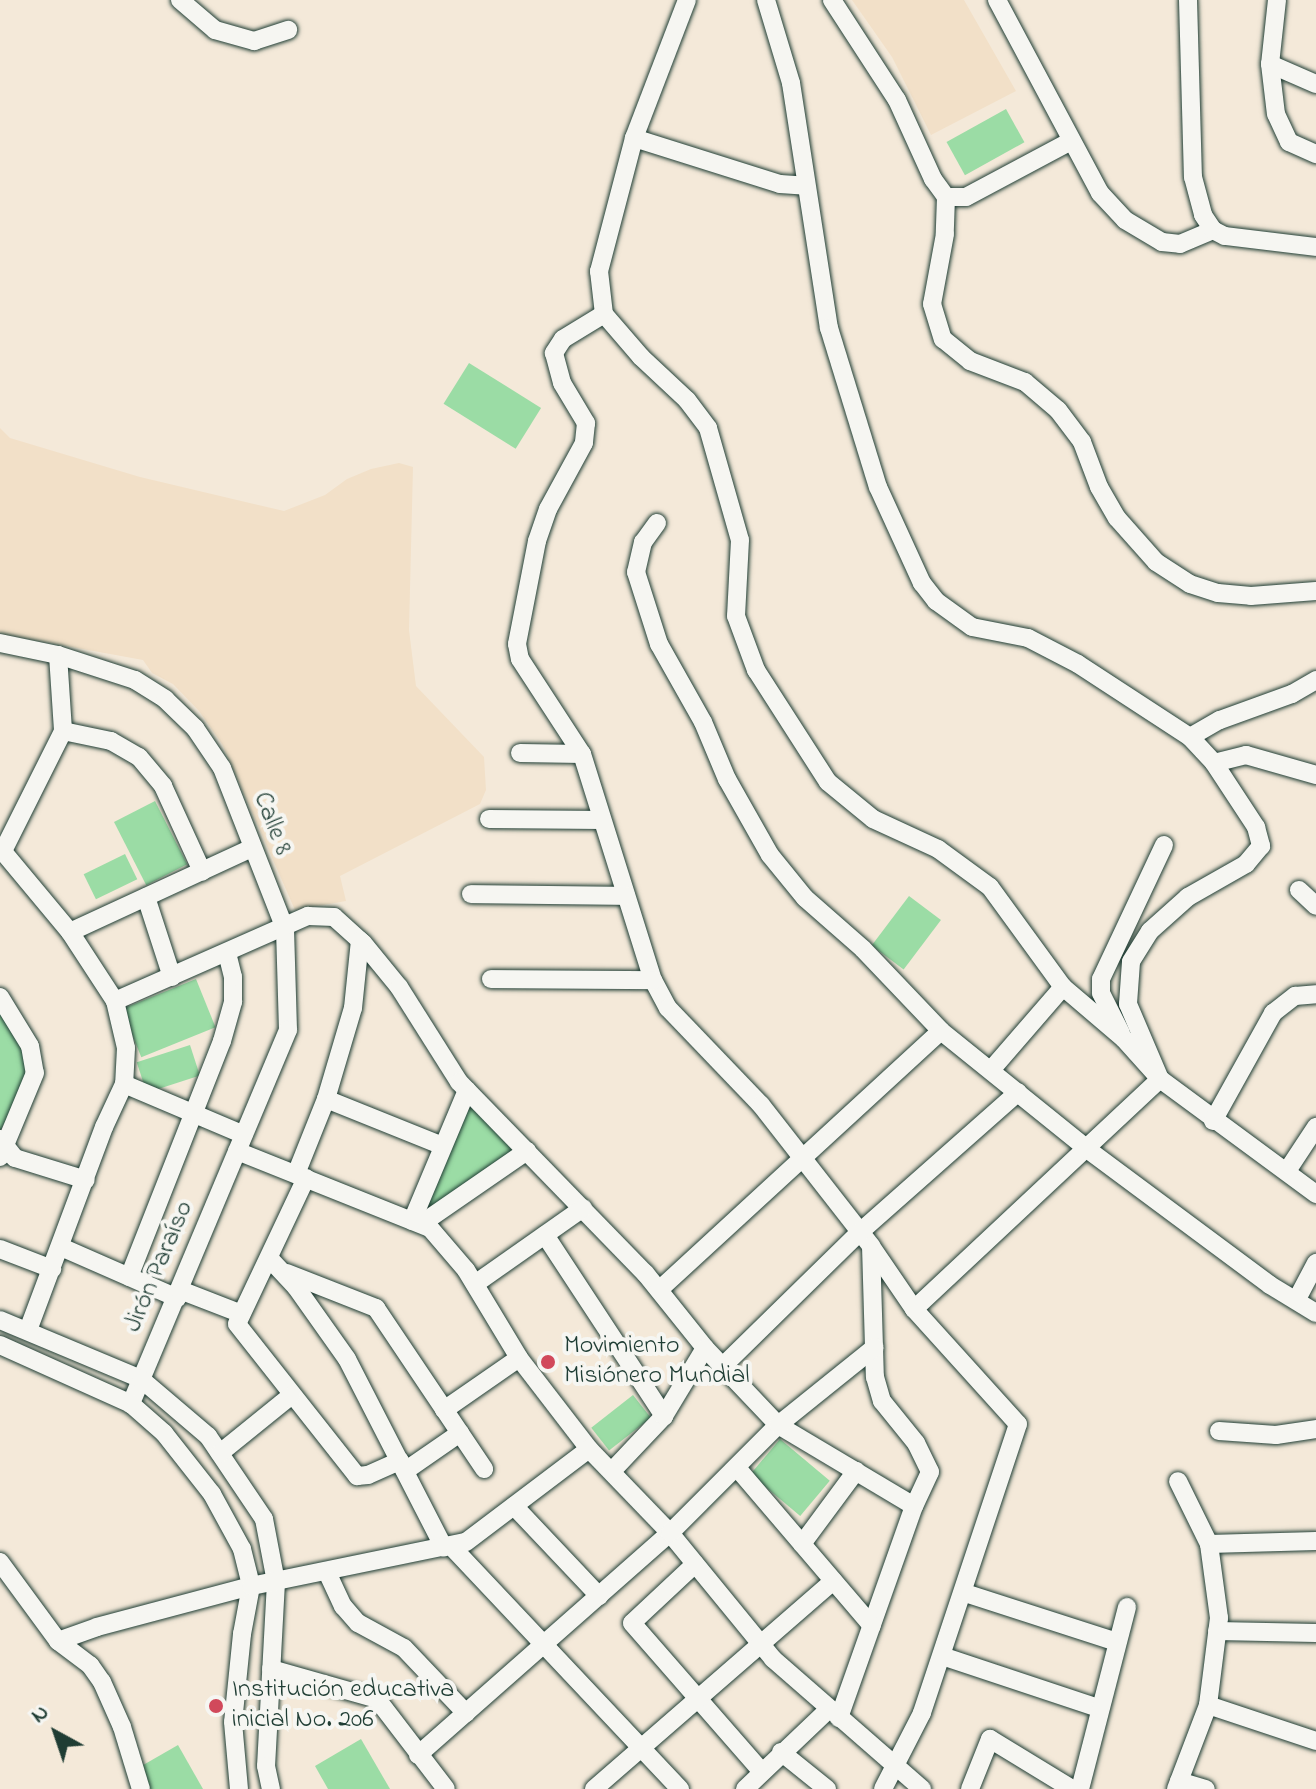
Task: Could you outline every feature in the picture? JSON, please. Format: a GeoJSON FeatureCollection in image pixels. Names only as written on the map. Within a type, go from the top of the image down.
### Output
{"type":"FeatureCollection","features":[{"type":"Feature","properties":{"kind":"street"},"geometry":{"type":"LineString","coordinates":[[180,0],[215,30],[254,41],[288,30]]}},
{"type":"Feature","properties":{"kind":"street"},"geometry":{"type":"LineString","coordinates":[[687,0],[634,138],[599,271],[604,314],[641,357],[687,400],[708,428],[740,540],[736,616],[756,670],[828,782],[873,819],[938,849],[990,887],[1063,987],[1124,1039],[1160,1079],[1316,1194]]}},
{"type":"Feature","properties":{"kind":"street"},"geometry":{"type":"LineString","coordinates":[[766,0],[791,83],[829,328],[878,487],[922,583],[936,601],[972,627],[1028,638],[1078,664],[1190,737],[1214,763],[1256,827],[1261,846],[1246,864],[1188,897],[1150,931],[1131,962],[1128,1004],[1160,1079]]}},
{"type":"Feature","properties":{"kind":"street"},"geometry":{"type":"LineString","coordinates":[[832,0],[897,100],[933,179],[946,197],[945,234],[932,304],[943,339],[970,361],[1025,382],[1058,410],[1082,442],[1099,487],[1117,518],[1156,562],[1190,584],[1218,593],[1251,596],[1316,591]]}},
{"type":"Feature","properties":{"kind":"street"},"geometry":{"type":"LineString","coordinates":[[997,0],[1100,193],[1139,230],[1162,242],[1180,244],[1213,230]]}},
{"type":"Feature","properties":{"kind":"street"},"geometry":{"type":"LineString","coordinates":[[1188,0],[1193,177],[1203,215],[1213,230],[1225,236],[1316,247]]}},
{"type":"Feature","properties":{"kind":"street"},"geometry":{"type":"LineString","coordinates":[[1277,0],[1270,64],[1282,132],[1289,142],[1316,154]]}},
{"type":"Feature","properties":{"kind":"street"},"geometry":{"type":"LineString","coordinates":[[1270,64],[1316,84]]}},
{"type":"Feature","properties":{"kind":"street"},"geometry":{"type":"LineString","coordinates":[[634,138],[780,184],[806,186]]}},
{"type":"Feature","properties":{"kind":"street"},"geometry":{"type":"LineString","coordinates":[[946,197],[966,197],[1071,141]]}},
{"type":"Feature","properties":{"kind":"street"},"geometry":{"type":"LineString","coordinates":[[604,314],[563,339],[554,353],[562,383],[586,423],[584,443],[548,509],[537,541],[517,644],[520,659],[582,754],[653,980],[668,1008],[761,1105],[866,1239],[914,1309],[1018,1424],[965,1593],[922,1713],[883,1789]]}},
{"type":"Feature","properties":{"kind":"street"},"geometry":{"type":"LineString","coordinates":[[657,523],[643,542],[636,572],[659,644],[703,722],[727,779],[770,855],[805,898],[863,949],[941,1031],[1087,1149],[1270,1285],[1316,1313]]}},
{"type":"Feature","properties":{"kind":"street","name":"Calle 8"},"geometry":{"type":"LineString","coordinates":[[0,643],[58,655],[135,680],[165,699],[195,728],[222,768],[285,929],[288,1030],[241,1143]]}},
{"type":"Feature","properties":{"kind":"street"},"geometry":{"type":"LineString","coordinates":[[28,1330],[104,1127],[124,1084],[126,1048],[115,1001],[70,932],[1,850],[63,731],[58,655]]}},
{"type":"Feature","properties":{"kind":"street"},"geometry":{"type":"LineString","coordinates":[[1190,737],[1220,720],[1292,694],[1316,680]]}},
{"type":"Feature","properties":{"kind":"street"},"geometry":{"type":"LineString","coordinates":[[63,731],[111,741],[139,757],[163,786],[202,871]]}},
{"type":"Feature","properties":{"kind":"street"},"geometry":{"type":"LineString","coordinates":[[520,753],[582,754]]}},
{"type":"Feature","properties":{"kind":"street"},"geometry":{"type":"LineString","coordinates":[[1214,763],[1246,755],[1316,775]]}},
{"type":"Feature","properties":{"kind":"street"},"geometry":{"type":"LineString","coordinates":[[489,819],[602,820]]}},
{"type":"Feature","properties":{"kind":"street"},"geometry":{"type":"LineString","coordinates":[[1124,1039],[1101,993],[1101,979],[1164,845]]}},
{"type":"Feature","properties":{"kind":"street"},"geometry":{"type":"LineString","coordinates":[[70,932],[252,848]]}},
{"type":"Feature","properties":{"kind":"street"},"geometry":{"type":"LineString","coordinates":[[1299,890],[1316,906]]}},
{"type":"Feature","properties":{"kind":"street"},"geometry":{"type":"LineString","coordinates":[[471,894],[626,896]]}},
{"type":"Feature","properties":{"kind":"street"},"geometry":{"type":"LineString","coordinates":[[146,897],[172,977]]}},
{"type":"Feature","properties":{"kind":"street"},"geometry":{"type":"LineString","coordinates":[[115,1001],[285,929],[308,916],[334,917],[360,940],[399,987],[467,1090],[583,1208],[659,1290],[705,1348],[778,1425],[914,1506]]}},
{"type":"Feature","properties":{"kind":"street"},"geometry":{"type":"LineString","coordinates":[[360,940],[353,1008],[326,1099],[301,1176],[269,1258],[237,1324],[357,1476],[402,1466],[460,1433]]}},
{"type":"Feature","properties":{"kind":"street"},"geometry":{"type":"LineString","coordinates":[[129,1277],[222,1041],[233,1002],[233,977],[227,953]]}},
{"type":"Feature","properties":{"kind":"street"},"geometry":{"type":"LineString","coordinates":[[491,979],[653,980]]}},
{"type":"Feature","properties":{"kind":"street"},"geometry":{"type":"LineString","coordinates":[[991,1070],[1063,987]]}},
{"type":"Feature","properties":{"kind":"street"},"geometry":{"type":"LineString","coordinates":[[1213,1121],[1273,1013],[1295,996],[1316,994]]}},
{"type":"Feature","properties":{"kind":"street"},"geometry":{"type":"LineString","coordinates":[[0,997],[30,1046],[35,1073],[2,1147],[15,1158],[86,1180]]}},
{"type":"Feature","properties":{"kind":"street"},"geometry":{"type":"LineString","coordinates":[[659,1290],[941,1031]]}},
{"type":"Feature","properties":{"kind":"street"},"geometry":{"type":"LineString","coordinates":[[914,1309],[1160,1079]]}},
{"type":"Feature","properties":{"kind":"street"},"geometry":{"type":"LineString","coordinates":[[124,1084],[193,1113],[301,1176],[430,1228],[475,1284],[519,1358],[589,1449],[670,1533],[762,1646],[922,1789]]}},
{"type":"Feature","properties":{"kind":"street"},"geometry":{"type":"LineString","coordinates":[[417,1222],[443,1146],[467,1090]]}},
{"type":"Feature","properties":{"kind":"street"},"geometry":{"type":"LineString","coordinates":[[723,1366],[866,1239],[1018,1092]]}},
{"type":"Feature","properties":{"kind":"street"},"geometry":{"type":"LineString","coordinates":[[326,1099],[443,1146]]}},
{"type":"Feature","properties":{"kind":"street"},"geometry":{"type":"LineString","coordinates":[[1287,1171],[1316,1127]]}},
{"type":"Feature","properties":{"kind":"street","name":"Jirón Paraíso"},"geometry":{"type":"LineString","coordinates":[[131,1404],[241,1143]]}},
{"type":"Feature","properties":{"kind":"street"},"geometry":{"type":"LineString","coordinates":[[417,1222],[527,1151]]}},
{"type":"Feature","properties":{"kind":"street"},"geometry":{"type":"LineString","coordinates":[[475,1284],[583,1208]]}},
{"type":"Feature","properties":{"kind":"street"},"geometry":{"type":"LineString","coordinates":[[545,1235],[664,1416]]}},
{"type":"Feature","properties":{"kind":"street"},"geometry":{"type":"LineString","coordinates":[[745,1789],[781,1752],[834,1713],[872,1626],[914,1506],[930,1472],[916,1443],[882,1401],[875,1377],[866,1239]]}},
{"type":"Feature","properties":{"kind":"street"},"geometry":{"type":"LineString","coordinates":[[61,1247],[129,1277],[242,1314]]}},
{"type":"Feature","properties":{"kind":"street"},"geometry":{"type":"LineString","coordinates":[[0,1249],[52,1269]]}},
{"type":"Feature","properties":{"kind":"street"},"geometry":{"type":"LineString","coordinates":[[269,1258],[347,1359],[448,1547],[546,1643],[680,1789]]}},
{"type":"Feature","properties":{"kind":"street"},"geometry":{"type":"LineString","coordinates":[[1297,1299],[1315,1269]]}},
{"type":"Feature","properties":{"kind":"street"},"geometry":{"type":"LineString","coordinates":[[282,1272],[376,1308],[484,1469]]}},
{"type":"Feature","properties":{"kind":"street"},"geometry":{"type":"LineString","coordinates":[[0,1320],[141,1379],[208,1436],[264,1519],[276,1582],[266,1766],[271,1789]]}},
{"type":"Feature","properties":{"kind":"street"},"geometry":{"type":"LineString","coordinates":[[0,1345],[131,1404],[164,1433],[212,1494],[242,1549],[251,1586],[242,1634],[233,1722],[239,1789]]}},
{"type":"Feature","properties":{"kind":"street"},"geometry":{"type":"LineString","coordinates":[[418,1755],[670,1533],[738,1469],[778,1425],[875,1347]]}},
{"type":"Feature","properties":{"kind":"street"},"geometry":{"type":"LineString","coordinates":[[612,1471],[664,1416],[705,1348]]}},
{"type":"Feature","properties":{"kind":"street"},"geometry":{"type":"LineString","coordinates":[[444,1410],[519,1358]]}},
{"type":"Feature","properties":{"kind":"street"},"geometry":{"type":"LineString","coordinates":[[220,1453],[292,1395]]}},
{"type":"Feature","properties":{"kind":"street"},"geometry":{"type":"LineString","coordinates":[[1219,1431],[1276,1435],[1316,1429]]}},
{"type":"Feature","properties":{"kind":"street"},"geometry":{"type":"LineString","coordinates":[[58,1641],[97,1627],[251,1586],[466,1542],[589,1449]]}},
{"type":"Feature","properties":{"kind":"street"},"geometry":{"type":"LineString","coordinates":[[738,1469],[872,1626]]}},
{"type":"Feature","properties":{"kind":"street"},"geometry":{"type":"LineString","coordinates":[[802,1544],[856,1471]]}},
{"type":"Feature","properties":{"kind":"street"},"geometry":{"type":"LineString","coordinates":[[1178,1481],[1209,1544],[1219,1618],[1208,1705],[1177,1785],[1206,1789]]}},
{"type":"Feature","properties":{"kind":"street"},"geometry":{"type":"LineString","coordinates":[[514,1506],[599,1596]]}},
{"type":"Feature","properties":{"kind":"street"},"geometry":{"type":"LineString","coordinates":[[1209,1544],[1316,1541]]}},
{"type":"Feature","properties":{"kind":"street"},"geometry":{"type":"LineString","coordinates":[[0,1562],[58,1641],[90,1665],[102,1682],[122,1727],[141,1789]]}},
{"type":"Feature","properties":{"kind":"street"},"geometry":{"type":"LineString","coordinates":[[695,1564],[632,1623],[761,1771]]}},
{"type":"Feature","properties":{"kind":"street"},"geometry":{"type":"LineString","coordinates":[[327,1572],[343,1606],[358,1623],[404,1648],[466,1713]]}},
{"type":"Feature","properties":{"kind":"street"},"geometry":{"type":"LineString","coordinates":[[594,1789],[762,1646],[833,1581]]}},
{"type":"Feature","properties":{"kind":"street"},"geometry":{"type":"LineString","coordinates":[[965,1593],[1117,1642]]}},
{"type":"Feature","properties":{"kind":"street"},"geometry":{"type":"LineString","coordinates":[[1080,1789],[1098,1708],[1127,1607]]}},
{"type":"Feature","properties":{"kind":"street"},"geometry":{"type":"LineString","coordinates":[[1217,1631],[1316,1633]]}},
{"type":"Feature","properties":{"kind":"street"},"geometry":{"type":"LineString","coordinates":[[942,1656],[1098,1708]]}},
{"type":"Feature","properties":{"kind":"street"},"geometry":{"type":"LineString","coordinates":[[271,1669],[377,1699],[446,1789]]}},
{"type":"Feature","properties":{"kind":"street"},"geometry":{"type":"LineString","coordinates":[[1208,1705],[1316,1741]]}},
{"type":"Feature","properties":{"kind":"street"},"geometry":{"type":"LineString","coordinates":[[970,1789],[990,1739],[1072,1789]]}},
{"type":"Feature","properties":{"kind":"street"},"geometry":{"type":"LineString","coordinates":[[781,1752],[827,1789]]}},
{"type":"Feature","properties":{"kind":"shaded area"},"geometry":{"type":"Polygon","coordinates":[[[852,0],[964,0],[1016,91],[931,135],[892,57],[852,0]]]}},
{"type":"Feature","properties":{"kind":"shaded area"},"geometry":{"type":"Polygon","coordinates":[[[0,428],[10,438],[140,477],[284,511],[325,495],[347,479],[371,469],[399,463],[413,467],[409,630],[416,686],[484,757],[486,790],[480,804],[340,876],[346,901],[295,910],[222,744],[199,711],[173,684],[152,673],[143,660],[0,634],[0,428]]]}},
{"type":"Feature","properties":{"kind":"green space"},"geometry":{"type":"Polygon","coordinates":[[[1006,109],[1024,142],[965,175],[947,142],[1006,109]]]}},
{"type":"Feature","properties":{"kind":"green space"},"geometry":{"type":"Polygon","coordinates":[[[469,363],[541,408],[516,449],[444,404],[469,363]]]}},
{"type":"Feature","properties":{"kind":"green space"},"geometry":{"type":"Polygon","coordinates":[[[155,801],[187,864],[146,885],[114,822],[155,801]]]}},
{"type":"Feature","properties":{"kind":"green space"},"geometry":{"type":"Polygon","coordinates":[[[125,854],[137,879],[96,899],[84,874],[125,854]]]}},
{"type":"Feature","properties":{"kind":"green space"},"geometry":{"type":"Polygon","coordinates":[[[909,896],[941,920],[904,970],[872,946],[909,896]]]}},
{"type":"Feature","properties":{"kind":"green space"},"geometry":{"type":"Polygon","coordinates":[[[196,979],[215,1027],[141,1057],[122,1009],[196,979]]]}},
{"type":"Feature","properties":{"kind":"green space"},"geometry":{"type":"Polygon","coordinates":[[[0,1008],[21,1040],[28,1079],[0,1131],[0,1008]]]}},
{"type":"Feature","properties":{"kind":"green space"},"geometry":{"type":"Polygon","coordinates":[[[190,1045],[200,1075],[147,1093],[137,1062],[190,1045]]]}},
{"type":"Feature","properties":{"kind":"green space"},"geometry":{"type":"Polygon","coordinates":[[[473,1107],[513,1149],[510,1155],[434,1207],[429,1207],[425,1204],[469,1108],[473,1107]]]}},
{"type":"Feature","properties":{"kind":"green space"},"geometry":{"type":"Polygon","coordinates":[[[633,1395],[651,1418],[609,1450],[591,1428],[633,1395]]]}},
{"type":"Feature","properties":{"kind":"green space"},"geometry":{"type":"Polygon","coordinates":[[[780,1439],[830,1481],[800,1516],[750,1474],[780,1439]]]}},
{"type":"Feature","properties":{"kind":"green space"},"geometry":{"type":"Polygon","coordinates":[[[361,1739],[390,1789],[328,1789],[315,1766],[361,1739]]]}},
{"type":"Feature","properties":{"kind":"green space"},"geometry":{"type":"Polygon","coordinates":[[[178,1745],[203,1789],[150,1789],[138,1768],[178,1745]]]}},
{"type":"Feature","properties":{"kind":"place","name":"Movimiento Misiónero Mundial"},"geometry":{"type":"Point","coordinates":[548,1362]}},
{"type":"Feature","properties":{"kind":"place","name":"Institución educativa inicial No. 206"},"geometry":{"type":"Point","coordinates":[216,1706]}}]}
